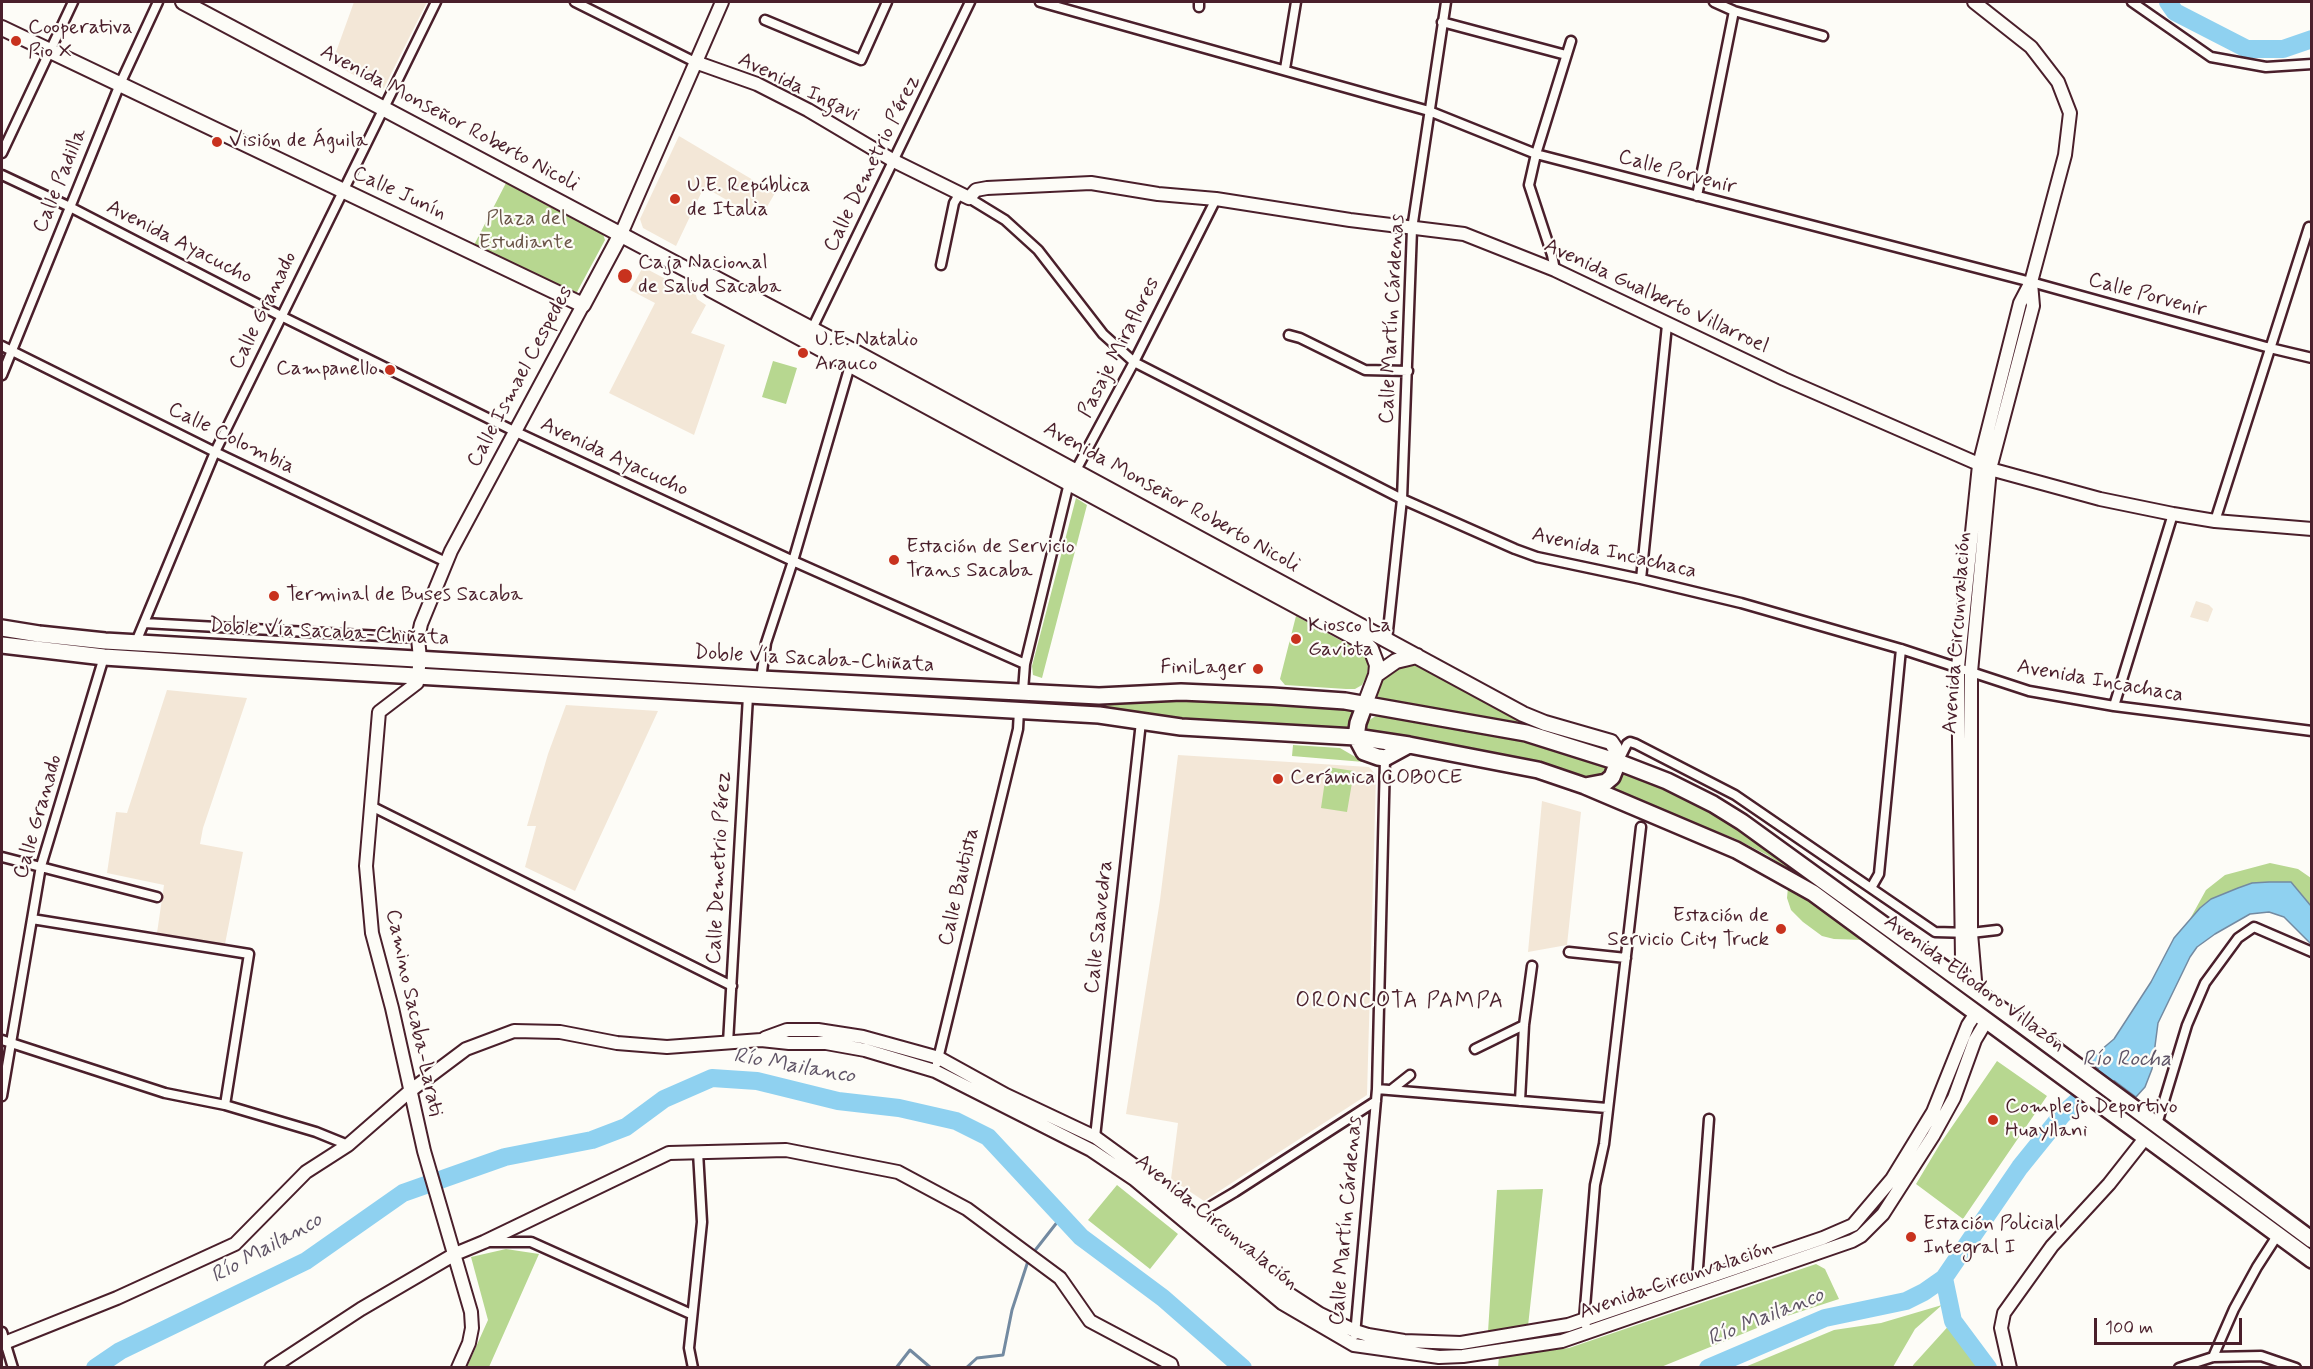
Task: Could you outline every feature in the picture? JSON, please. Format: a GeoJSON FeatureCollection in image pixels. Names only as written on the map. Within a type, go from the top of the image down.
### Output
{"type":"FeatureCollection","features":[{"type":"Feature","properties":{"kind":"highway","name":"Doble Vía Sacaba-Chiñata"},"geometry":{"type":"LineString","coordinates":[[2,628],[39,634],[136,642],[762,679],[1099,696],[1181,692],[1283,697],[1365,704],[1526,733],[1618,762]]}},
{"type":"Feature","properties":{"kind":"highway","name":"Doble Vía Sacaba-Chiñata"},"geometry":{"type":"LineString","coordinates":[[2,645],[104,657],[1099,715],[1181,727],[1356,737],[1538,770],[1585,786]]}},
{"type":"Feature","properties":{"kind":"highway"},"geometry":{"type":"LineString","coordinates":[[1365,704],[1356,737],[1364,752],[1378,758],[1385,758],[1410,745]]}},
{"type":"Feature","properties":{"kind":"highway"},"geometry":{"type":"LineString","coordinates":[[1585,786],[1606,782],[1612,777],[1618,762]]}},
{"type":"Feature","properties":{"kind":"highway","name":"Avenida Eliodoro Villazón"},"geometry":{"type":"LineString","coordinates":[[1618,762],[1688,791],[1742,822],[2022,1025],[2133,1117],[2146,1137],[2312,1260]]}},
{"type":"Feature","properties":{"kind":"highway","name":"Avenida Eliodoro Villazón"},"geometry":{"type":"LineString","coordinates":[[1585,786],[1736,850],[1782,874],[1851,919],[2012,1038],[2133,1117],[2157,1124],[2312,1240]]}},
{"type":"Feature","properties":{"kind":"main road","name":"Avenida Monseñor Roberto Nicoli"},"geometry":{"type":"LineString","coordinates":[[183,2],[695,274],[712,277],[809,335],[1523,714],[1545,723],[1611,742],[1618,762]]}},
{"type":"Feature","properties":{"kind":"main road","name":"Calle Ismael Cespedes"},"geometry":{"type":"LineString","coordinates":[[419,676],[418,638],[426,609],[446,562],[621,234],[722,2]]}},
{"type":"Feature","properties":{"kind":"main road","name":"Avenida Circunvalación"},"geometry":{"type":"LineString","coordinates":[[1974,2],[2031,47],[2058,82],[2070,113],[2064,155],[2031,282],[2020,303],[1985,467],[1958,667],[1966,934],[1976,992]]}},
{"type":"Feature","properties":{"kind":"main road","name":"Calle Junín"},"geometry":{"type":"LineString","coordinates":[[2,27],[583,305]]}},
{"type":"Feature","properties":{"kind":"main road","name":"Avenida Ingavi"},"geometry":{"type":"LineString","coordinates":[[695,62],[757,84],[894,161],[965,196]]}},
{"type":"Feature","properties":{"kind":"main road","name":"Avenida Gualberto Villarroel"},"geometry":{"type":"LineString","coordinates":[[965,196],[976,190],[987,188],[1091,183],[1158,194],[1216,199],[1412,229],[1464,234],[1555,270],[1667,325],[1985,467],[2100,499],[2173,514],[2214,521],[2312,529]]}},
{"type":"Feature","properties":{"kind":"main road","name":"Avenida Circunvalación"},"geometry":{"type":"LineString","coordinates":[[1951,974],[1962,959],[1966,934],[1971,672],[1985,467]]}},
{"type":"Feature","properties":{"kind":"main road","name":"Avenida Monseñor Roberto Nicoli"},"geometry":{"type":"LineString","coordinates":[[1072,476],[1365,643],[1376,658],[1376,675]]}},
{"type":"Feature","properties":{"kind":"main road"},"geometry":{"type":"LineString","coordinates":[[1365,704],[1376,675],[1396,661],[1416,656]]}},
{"type":"Feature","properties":{"kind":"main road","name":"Camino Sacaba-Larati"},"geometry":{"type":"LineString","coordinates":[[419,676],[417,683],[379,712],[366,866],[372,933],[392,1008],[424,1151],[471,1312],[472,1328],[469,1343],[458,1368]]}},
{"type":"Feature","properties":{"kind":"main road","name":"Avenida Circunvalación"},"geometry":{"type":"LineString","coordinates":[[761,1040],[788,1030],[818,1030],[863,1037],[939,1058],[1006,1095],[1095,1137],[1139,1169],[1189,1219],[1282,1303],[1354,1345],[1439,1357],[1463,1356],[1562,1341],[1586,1326],[1697,1281],[1825,1244],[1861,1236],[1881,1216],[1933,1136],[1954,1098],[1975,1040],[1981,1016]]}},
{"type":"Feature","properties":{"kind":"main road","name":"Avenida Circunvalación"},"geometry":{"type":"LineString","coordinates":[[2,1340],[117,1298],[234,1244],[306,1172],[348,1145],[410,1090],[466,1049],[514,1031],[560,1032],[617,1043],[667,1047],[761,1040],[826,1044],[864,1050],[935,1071],[1091,1150],[1189,1219],[1277,1286],[1320,1314],[1355,1331],[1404,1341],[1461,1344],[1568,1325],[1586,1326],[1825,1244],[1853,1225],[1892,1179],[1934,1112],[1968,1025],[1981,1016]]}},
{"type":"Feature","properties":{"kind":"main road"},"geometry":{"type":"LineString","coordinates":[[2010,1368],[2001,1328],[2004,1313],[2052,1246],[2109,1184],[2146,1137]]}},
{"type":"Feature","properties":{"kind":"main road"},"geometry":{"type":"LineString","coordinates":[[271,1368],[361,1309],[455,1254],[669,1153],[786,1150],[898,1172],[967,1209],[1060,1278],[1090,1321],[1171,1364],[1172,1368]]}},
{"type":"Feature","properties":{"kind":"main road"},"geometry":{"type":"LineString","coordinates":[[1870,1207],[1881,1216]]}},
{"type":"Feature","properties":{"kind":"main road"},"geometry":{"type":"LineString","coordinates":[[1490,1338],[1490,1351]]}},
{"type":"Feature","properties":{"kind":"street"},"geometry":{"type":"LineString","coordinates":[[2,153],[73,2]]}},
{"type":"Feature","properties":{"kind":"street","name":"Calle Padilla"},"geometry":{"type":"LineString","coordinates":[[2,375],[120,84],[158,2]]}},
{"type":"Feature","properties":{"kind":"street","name":"Calle Granado"},"geometry":{"type":"LineString","coordinates":[[136,642],[215,452],[436,2]]}},
{"type":"Feature","properties":{"kind":"street","name":"Avenida Ingavi"},"geometry":{"type":"LineString","coordinates":[[575,2],[695,62]]}},
{"type":"Feature","properties":{"kind":"street"},"geometry":{"type":"LineString","coordinates":[[765,20],[861,60],[887,2]]}},
{"type":"Feature","properties":{"kind":"street","name":"Calle Demetrio Pérez"},"geometry":{"type":"LineString","coordinates":[[809,335],[970,2]]}},
{"type":"Feature","properties":{"kind":"street","name":"Calle Porvenir"},"geometry":{"type":"LineString","coordinates":[[1040,2],[1429,111],[1536,154],[2031,282],[2312,358]]}},
{"type":"Feature","properties":{"kind":"street"},"geometry":{"type":"LineString","coordinates":[[1285,69],[1296,2]]}},
{"type":"Feature","properties":{"kind":"street","name":"Calle Martín Cárdenas"},"geometry":{"type":"LineString","coordinates":[[1387,640],[1402,499],[1412,229],[1446,2]]}},
{"type":"Feature","properties":{"kind":"street"},"geometry":{"type":"LineString","coordinates":[[1714,2],[1734,11],[1822,36]]}},
{"type":"Feature","properties":{"kind":"street"},"geometry":{"type":"LineString","coordinates":[[2132,2],[2211,57],[2266,67],[2312,64]]}},
{"type":"Feature","properties":{"kind":"street"},"geometry":{"type":"LineString","coordinates":[[1697,196],[1734,11]]}},
{"type":"Feature","properties":{"kind":"street"},"geometry":{"type":"LineString","coordinates":[[1442,22],[1566,55]]}},
{"type":"Feature","properties":{"kind":"street"},"geometry":{"type":"LineString","coordinates":[[1555,270],[1529,185],[1536,154],[1571,41]]}},
{"type":"Feature","properties":{"kind":"street","name":"Avenida Ayacucho"},"geometry":{"type":"LineString","coordinates":[[2,175],[516,432],[793,561],[1025,664]]}},
{"type":"Feature","properties":{"kind":"street"},"geometry":{"type":"LineString","coordinates":[[940,265],[954,203],[965,196]]}},
{"type":"Feature","properties":{"kind":"street","name":"Avenida Incachaca"},"geometry":{"type":"LineString","coordinates":[[965,196],[1005,220],[1038,250],[1103,334],[1134,362],[1402,499],[1537,557],[1741,603],[1900,648],[2029,691],[2114,706],[2312,731]]}},
{"type":"Feature","properties":{"kind":"street","name":"Pasaje Miraflores"},"geometry":{"type":"LineString","coordinates":[[1023,691],[1025,664],[1072,476],[1134,362],[1216,199]]}},
{"type":"Feature","properties":{"kind":"street"},"geometry":{"type":"LineString","coordinates":[[2214,521],[2309,227]]}},
{"type":"Feature","properties":{"kind":"street"},"geometry":{"type":"LineString","coordinates":[[1641,579],[1667,325]]}},
{"type":"Feature","properties":{"kind":"street"},"geometry":{"type":"LineString","coordinates":[[1288,335],[1300,338],[1365,370],[1408,371]]}},
{"type":"Feature","properties":{"kind":"street","name":"Calle Colombia"},"geometry":{"type":"LineString","coordinates":[[2,346],[215,452],[446,562]]}},
{"type":"Feature","properties":{"kind":"street"},"geometry":{"type":"LineString","coordinates":[[762,679],[766,643],[793,561],[853,358]]}},
{"type":"Feature","properties":{"kind":"street"},"geometry":{"type":"LineString","coordinates":[[2114,706],[2173,514]]}},
{"type":"Feature","properties":{"kind":"street"},"geometry":{"type":"LineString","coordinates":[[144,623],[418,638]]}},
{"type":"Feature","properties":{"kind":"street"},"geometry":{"type":"LineString","coordinates":[[1871,888],[1879,874],[1900,648]]}},
{"type":"Feature","properties":{"kind":"street","name":"Calle Granado"},"geometry":{"type":"LineString","coordinates":[[2,1096],[41,866],[104,657]]}},
{"type":"Feature","properties":{"kind":"street","name":"Calle Demetrio Pérez"},"geometry":{"type":"LineString","coordinates":[[728,1042],[748,696]]}},
{"type":"Feature","properties":{"kind":"street","name":"Calle Bautista"},"geometry":{"type":"LineString","coordinates":[[935,1071],[1018,729],[1018,710]]}},
{"type":"Feature","properties":{"kind":"street","name":"Calle Saavedra"},"geometry":{"type":"LineString","coordinates":[[1095,1137],[1141,722]]}},
{"type":"Feature","properties":{"kind":"street"},"geometry":{"type":"LineString","coordinates":[[1618,762],[1630,742],[1735,795],[1935,932],[1966,934],[1997,930]]}},
{"type":"Feature","properties":{"kind":"street","name":"Calle Martín Cárdenas"},"geometry":{"type":"LineString","coordinates":[[1354,1345],[1377,1089],[1385,758]]}},
{"type":"Feature","properties":{"kind":"street"},"geometry":{"type":"LineString","coordinates":[[371,806],[732,986]]}},
{"type":"Feature","properties":{"kind":"street"},"geometry":{"type":"LineString","coordinates":[[1586,1326],[1595,1185],[1604,1143],[1635,899],[1641,827]]}},
{"type":"Feature","properties":{"kind":"street"},"geometry":{"type":"LineString","coordinates":[[2,857],[157,897]]}},
{"type":"Feature","properties":{"kind":"street"},"geometry":{"type":"LineString","coordinates":[[32,919],[249,954],[225,1105]]}},
{"type":"Feature","properties":{"kind":"street"},"geometry":{"type":"LineString","coordinates":[[2157,1124],[2187,1025],[2205,983],[2238,938],[2254,927],[2312,952]]}},
{"type":"Feature","properties":{"kind":"street"},"geometry":{"type":"LineString","coordinates":[[1569,952],[1626,958]]}},
{"type":"Feature","properties":{"kind":"street"},"geometry":{"type":"LineString","coordinates":[[1520,1101],[1524,1025],[1532,966]]}},
{"type":"Feature","properties":{"kind":"street"},"geometry":{"type":"LineString","coordinates":[[1475,1049],[1524,1025]]}},
{"type":"Feature","properties":{"kind":"street"},"geometry":{"type":"LineString","coordinates":[[2,1040],[165,1093],[225,1105],[316,1132],[348,1145]]}},
{"type":"Feature","properties":{"kind":"street"},"geometry":{"type":"LineString","coordinates":[[1391,1090],[1410,1075]]}},
{"type":"Feature","properties":{"kind":"street"},"geometry":{"type":"LineString","coordinates":[[1377,1089],[1607,1108]]}},
{"type":"Feature","properties":{"kind":"street","name":"Calle Martín Cárdenas"},"geometry":{"type":"LineString","coordinates":[[1189,1219],[1376,1101]]}},
{"type":"Feature","properties":{"kind":"street"},"geometry":{"type":"LineString","coordinates":[[1697,1281],[1709,1119]]}},
{"type":"Feature","properties":{"kind":"street"},"geometry":{"type":"LineString","coordinates":[[693,1368],[688,1348],[702,1222],[698,1152]]}},
{"type":"Feature","properties":{"kind":"street"},"geometry":{"type":"LineString","coordinates":[[2213,1357],[2239,1301],[2277,1236]]}},
{"type":"Feature","properties":{"kind":"street"},"geometry":{"type":"LineString","coordinates":[[484,1242],[531,1242],[691,1314]]}},
{"type":"Feature","properties":{"kind":"street"},"geometry":{"type":"LineString","coordinates":[[2,1340],[13,1368]]}},
{"type":"Feature","properties":{"kind":"street"},"geometry":{"type":"LineString","coordinates":[[2179,1368],[2213,1357],[2261,1356],[2296,1368]]}},
{"type":"Feature","properties":{"kind":"shaded area"},"geometry":{"type":"Polygon","coordinates":[[[354,2],[427,2],[381,90],[332,63],[354,2]]]}},
{"type":"Feature","properties":{"kind":"shaded area"},"geometry":{"type":"Polygon","coordinates":[[[679,136],[775,193],[760,219],[704,187],[676,246],[643,228],[640,219],[679,136]]]}},
{"type":"Feature","properties":{"kind":"shaded area"},"geometry":{"type":"Polygon","coordinates":[[[643,267],[696,295],[697,299],[706,305],[691,333],[725,345],[694,435],[609,393],[655,303],[630,290],[643,267]]]}},
{"type":"Feature","properties":{"kind":"shaded area"},"geometry":{"type":"Polygon","coordinates":[[[2196,601],[2209,605],[2213,609],[2208,622],[2190,617],[2196,601]]]}},
{"type":"Feature","properties":{"kind":"shaded area"},"geometry":{"type":"Polygon","coordinates":[[[167,690],[247,698],[203,828],[200,844],[243,852],[225,944],[157,933],[164,885],[107,873],[116,812],[127,813],[167,690]]]}},
{"type":"Feature","properties":{"kind":"shaded area"},"geometry":{"type":"Polygon","coordinates":[[[566,705],[658,711],[575,891],[525,867],[536,826],[527,826],[548,754],[566,705]]]}},
{"type":"Feature","properties":{"kind":"shaded area","name":"Cerámica COBOCE"},"geometry":{"type":"Polygon","coordinates":[[[1178,755],[1369,767],[1376,775],[1367,1095],[1204,1201],[1171,1179],[1178,1123],[1126,1114],[1160,900],[1178,755]]]}},
{"type":"Feature","properties":{"kind":"shaded area"},"geometry":{"type":"Polygon","coordinates":[[[1542,801],[1581,812],[1567,945],[1528,952],[1542,801]]]}},
{"type":"Feature","properties":{"kind":"green space","name":"Plaza del Estudiante"},"geometry":{"type":"Polygon","coordinates":[[[507,181],[603,234],[605,240],[577,292],[573,294],[473,247],[507,181]]]}},
{"type":"Feature","properties":{"kind":"green space"},"geometry":{"type":"Polygon","coordinates":[[[773,361],[797,368],[786,404],[762,397],[773,361]]]}},
{"type":"Feature","properties":{"kind":"green space"},"geometry":{"type":"Polygon","coordinates":[[[1076,498],[1087,505],[1042,678],[1033,675],[1032,666],[1076,498]]]}},
{"type":"Feature","properties":{"kind":"green space"},"geometry":{"type":"Polygon","coordinates":[[[1296,616],[1362,652],[1368,667],[1362,685],[1355,689],[1346,689],[1285,685],[1280,679],[1296,616]]]}},
{"type":"Feature","properties":{"kind":"green space"},"geometry":{"type":"Polygon","coordinates":[[[1416,663],[1538,729],[1606,745],[1611,754],[1523,726],[1374,698],[1382,677],[1397,665],[1416,663]]]}},
{"type":"Feature","properties":{"kind":"green space"},"geometry":{"type":"Polygon","coordinates":[[[1183,698],[1357,708],[1351,730],[1189,722],[1099,707],[1098,702],[1183,698]]]}},
{"type":"Feature","properties":{"kind":"green space"},"geometry":{"type":"Polygon","coordinates":[[[1376,716],[1508,735],[1611,766],[1608,774],[1592,779],[1536,762],[1442,743],[1362,732],[1364,723],[1376,716]]]}},
{"type":"Feature","properties":{"kind":"green space"},"geometry":{"type":"Polygon","coordinates":[[[1293,745],[1340,748],[1364,762],[1292,756],[1293,745]]]}},
{"type":"Feature","properties":{"kind":"green space"},"geometry":{"type":"Polygon","coordinates":[[[1327,767],[1354,771],[1347,812],[1321,808],[1327,767]]]}},
{"type":"Feature","properties":{"kind":"green space"},"geometry":{"type":"Polygon","coordinates":[[[1623,770],[1666,788],[1722,817],[1824,888],[1822,891],[1767,855],[1736,839],[1606,788],[1623,770]]]}},
{"type":"Feature","properties":{"kind":"green space"},"geometry":{"type":"Polygon","coordinates":[[[2270,863],[2298,869],[2311,878],[2311,906],[2291,882],[2252,883],[2190,919],[2206,890],[2225,875],[2270,863]]]}},
{"type":"Feature","properties":{"kind":"green space"},"geometry":{"type":"Polygon","coordinates":[[[1788,887],[1802,894],[1865,940],[1834,939],[1822,936],[1791,910],[1787,898],[1788,887]]]}},
{"type":"Feature","properties":{"kind":"green space","name":"Complejo Deportivo Huayllani"},"geometry":{"type":"Polygon","coordinates":[[[1997,1061],[2047,1096],[1963,1219],[1916,1184],[1940,1144],[1997,1061]]]}},
{"type":"Feature","properties":{"kind":"green space"},"geometry":{"type":"Polygon","coordinates":[[[1117,1185],[1178,1234],[1150,1269],[1088,1220],[1117,1185]]]}},
{"type":"Feature","properties":{"kind":"green space"},"geometry":{"type":"Polygon","coordinates":[[[1543,1189],[1528,1326],[1488,1332],[1497,1190],[1543,1189]]]}},
{"type":"Feature","properties":{"kind":"green space"},"geometry":{"type":"Polygon","coordinates":[[[506,1249],[539,1254],[489,1367],[467,1367],[488,1320],[471,1257],[506,1249]]]}},
{"type":"Feature","properties":{"kind":"green space"},"geometry":{"type":"Polygon","coordinates":[[[1816,1264],[1825,1269],[1839,1299],[1784,1317],[1661,1367],[1498,1368],[1499,1356],[1569,1348],[1816,1264]]]}},
{"type":"Feature","properties":{"kind":"green space"},"geometry":{"type":"Polygon","coordinates":[[[1942,1305],[1915,1329],[1893,1367],[1745,1367],[1834,1330],[1881,1323],[1942,1305]]]}},
{"type":"Feature","properties":{"kind":"green space"},"geometry":{"type":"Polygon","coordinates":[[[1953,1321],[1988,1367],[1912,1367],[1914,1364],[1953,1321]]]}},
{"type":"Feature","properties":{"kind":"water","name":"Río Rocha"},"geometry":{"type":"Polygon","coordinates":[[[2291,882],[2311,906],[2311,944],[2284,917],[2269,912],[2250,914],[2215,934],[2197,947],[2190,957],[2158,1023],[2152,1069],[2145,1087],[2136,1097],[2088,1061],[2114,1039],[2151,982],[2174,938],[2200,908],[2211,899],[2238,888],[2252,883],[2291,882]]]}},
{"type":"Feature","properties":{"kind":"waterway"},"geometry":{"type":"LineString","coordinates":[[2168,2],[2175,12],[2247,49],[2283,49],[2312,39]]}},
{"type":"Feature","properties":{"kind":"waterway","name":"Río Mailanco"},"geometry":{"type":"LineString","coordinates":[[1708,1368],[1825,1318],[1906,1301],[1944,1278],[2020,1167],[2062,1115],[2124,1057]]}},
{"type":"Feature","properties":{"kind":"waterway","name":"Río Mailanco"},"geometry":{"type":"LineString","coordinates":[[95,1368],[120,1351],[306,1261],[403,1193],[505,1157],[592,1140],[626,1127],[664,1099],[712,1078],[757,1081],[838,1101],[899,1108],[956,1121],[988,1137],[1081,1237],[1163,1298],[1243,1368]]}},
{"type":"Feature","properties":{"kind":"waterway"},"geometry":{"type":"LineString","coordinates":[[1033,1253],[1062,1216]]}},
{"type":"Feature","properties":{"kind":"waterway"},"geometry":{"type":"LineString","coordinates":[[966,1368],[977,1358],[1003,1355],[1012,1310],[1029,1258]]}},
{"type":"Feature","properties":{"kind":"waterway"},"geometry":{"type":"LineString","coordinates":[[1944,1278],[1953,1321],[1988,1368]]}},
{"type":"Feature","properties":{"kind":"waterway"},"geometry":{"type":"LineString","coordinates":[[896,1368],[910,1350],[931,1368]]}},
{"type":"Feature","properties":{"kind":"place","name":"Cooperativa Pio X"},"geometry":{"type":"Point","coordinates":[16,41]}},
{"type":"Feature","properties":{"kind":"place","name":"Visión de Águila"},"geometry":{"type":"Point","coordinates":[217,142]}},
{"type":"Feature","properties":{"kind":"place","name":"U.E. República de Italia"},"geometry":{"type":"Point","coordinates":[675,199]}},
{"type":"Feature","properties":{"kind":"place","name":"Caja Nacional de Salud Sacaba"},"geometry":{"type":"Point","coordinates":[625,276]}},
{"type":"Feature","properties":{"kind":"place","name":"U.E. Natalio Arauco"},"geometry":{"type":"Point","coordinates":[803,353]}},
{"type":"Feature","properties":{"kind":"place","name":"Campanello"},"geometry":{"type":"Point","coordinates":[390,370]}},
{"type":"Feature","properties":{"kind":"place","name":"Estación de Servicio Trans Sacaba"},"geometry":{"type":"Point","coordinates":[894,560]}},
{"type":"Feature","properties":{"kind":"place","name":"Terminal de Buses Sacaba"},"geometry":{"type":"Point","coordinates":[274,596]}},
{"type":"Feature","properties":{"kind":"place","name":"Kiosco La Gaviota"},"geometry":{"type":"Point","coordinates":[1296,639]}},
{"type":"Feature","properties":{"kind":"place","name":"FiniLager"},"geometry":{"type":"Point","coordinates":[1258,669]}},
{"type":"Feature","properties":{"kind":"place","name":"Cerámica COBOCE"},"geometry":{"type":"Point","coordinates":[1278,779]}},
{"type":"Feature","properties":{"kind":"place","name":"Estación de Servicio City Truck"},"geometry":{"type":"Point","coordinates":[1781,929]}},
{"type":"Feature","properties":{"kind":"place","name":"Complejo Deportivo Huayllani"},"geometry":{"type":"Point","coordinates":[1993,1120]}},
{"type":"Feature","properties":{"kind":"place","name":"Estación Policial Integral I"},"geometry":{"type":"Point","coordinates":[1911,1237]}},
{"type":"Feature","properties":{"kind":"district","name":"ORONCOTA PAMPA"},"geometry":{"type":"Point","coordinates":[1400,1002]}}]}
